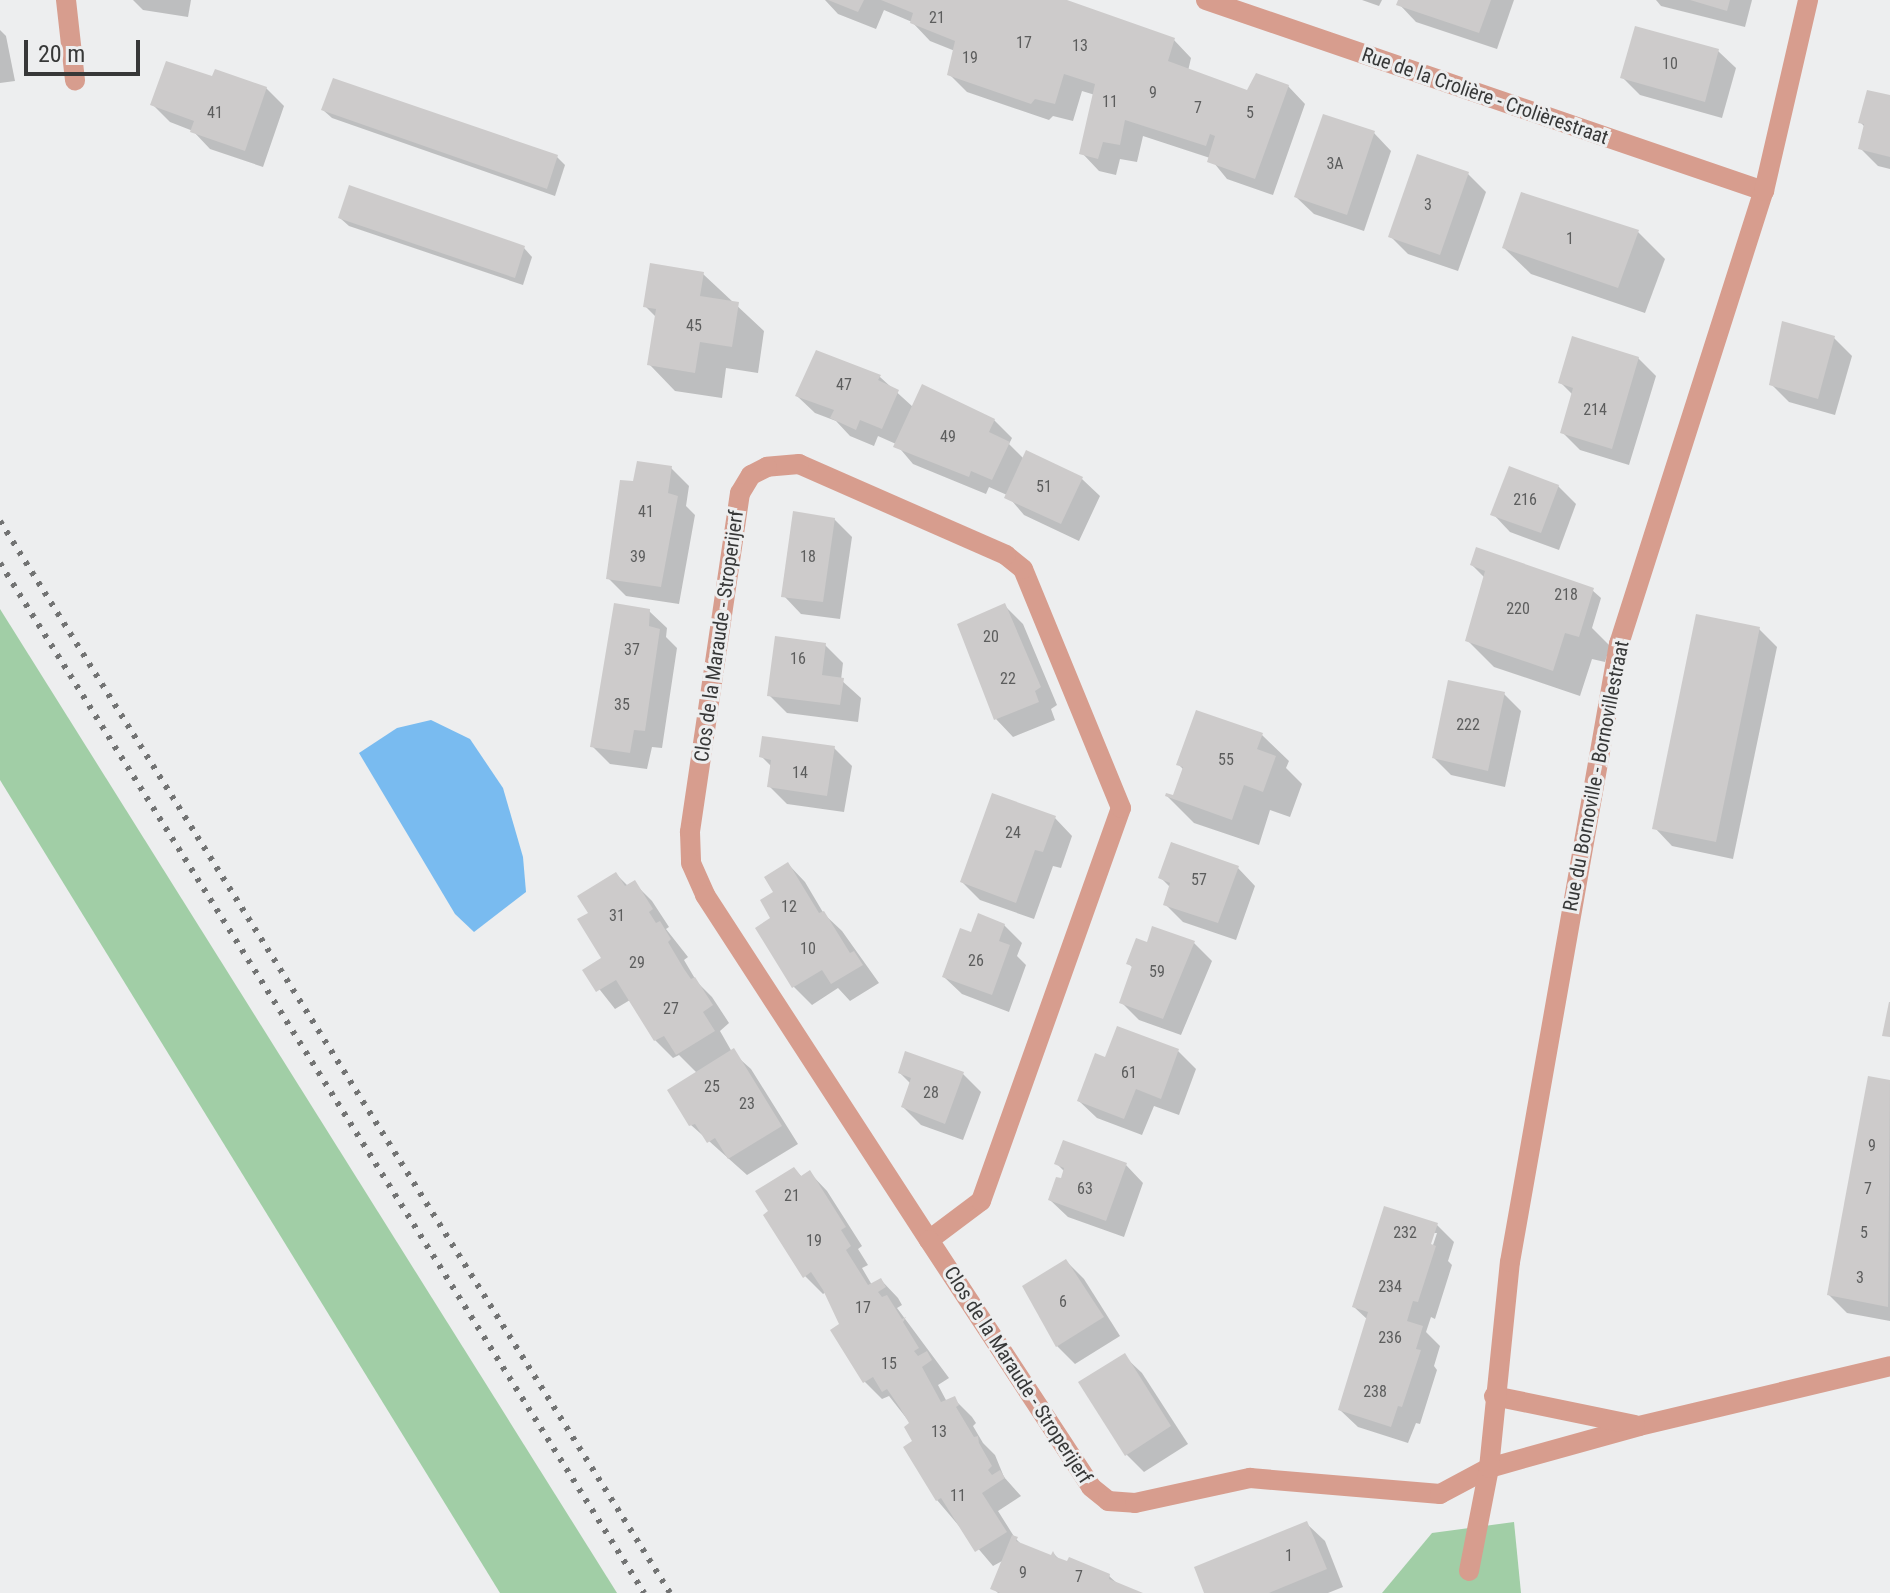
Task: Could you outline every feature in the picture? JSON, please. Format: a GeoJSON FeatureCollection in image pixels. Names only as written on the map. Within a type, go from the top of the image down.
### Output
{"type":"FeatureCollection","features":[{"type":"Feature","properties":{"kind":"street"},"geometry":{"type":"LineString","coordinates":[[66,0],[75,80]]}},
{"type":"Feature","properties":{"kind":"street","name":"Rue de la Crolière - Crolièrestraat"},"geometry":{"type":"LineString","coordinates":[[1206,0],[1764,191]]}},
{"type":"Feature","properties":{"kind":"street","name":"Rue du Bornoville - Bornovillestraat"},"geometry":{"type":"LineString","coordinates":[[1469,1571],[1489,1468],[1510,1262],[1619,644],[1764,191],[1808,0]]}},
{"type":"Feature","properties":{"kind":"street","name":"Clos de la Maraude - Stroperijerf"},"geometry":{"type":"LineString","coordinates":[[929,1240],[981,1201],[1121,808],[1023,569],[1006,555],[799,464],[767,467],[751,475],[740,493],[690,832],[691,863],[705,895],[929,1240],[1091,1487],[1108,1501],[1135,1503],[1250,1478],[1440,1494],[1489,1468],[1639,1426],[1890,1366]]}},
{"type":"Feature","properties":{"kind":"street"},"geometry":{"type":"LineString","coordinates":[[1494,1396],[1639,1426]]}},
{"type":"Feature","properties":{"kind":"green space"},"geometry":{"type":"Polygon","coordinates":[[[0,609],[617,1593],[500,1593],[0,780],[0,609]]]}},
{"type":"Feature","properties":{"kind":"green space"},"geometry":{"type":"Polygon","coordinates":[[[1514,1522],[1521,1593],[1382,1593],[1432,1533],[1514,1522]]]}},
{"type":"Feature","properties":{"kind":"water"},"geometry":{"type":"Polygon","coordinates":[[[431,720],[470,739],[503,788],[523,857],[526,892],[474,932],[455,914],[359,753],[397,728],[431,720]]]}},
{"type":"Feature","properties":{"kind":"building"},"geometry":{"type":"Polygon","coordinates":[[[828,0],[864,0],[858,12],[828,0]]]}},
{"type":"Feature","properties":{"kind":"building"},"geometry":{"type":"Polygon","coordinates":[[[881,0],[1067,0],[1175,38],[1168,61],[1247,90],[1256,73],[1289,85],[1255,179],[1207,162],[1215,136],[1210,134],[1206,146],[1125,120],[1120,145],[1103,142],[1098,159],[1079,154],[1095,84],[1064,74],[1055,104],[1035,99],[1031,104],[947,75],[955,41],[910,23],[913,13],[881,0]]]}},
{"type":"Feature","properties":{"kind":"building"},"geometry":{"type":"Polygon","coordinates":[[[1398,0],[1491,0],[1479,33],[1396,5],[1398,0]]]}},
{"type":"Feature","properties":{"kind":"building"},"geometry":{"type":"Polygon","coordinates":[[[1690,0],[1730,0],[1727,11],[1690,0]]]}},
{"type":"Feature","properties":{"kind":"building"},"geometry":{"type":"Polygon","coordinates":[[[1635,26],[1719,49],[1705,102],[1620,78],[1635,26]]]}},
{"type":"Feature","properties":{"kind":"building"},"geometry":{"type":"Polygon","coordinates":[[[166,61],[212,76],[215,69],[267,87],[245,151],[190,132],[194,121],[150,105],[166,61]]]}},
{"type":"Feature","properties":{"kind":"building"},"geometry":{"type":"Polygon","coordinates":[[[333,78],[558,155],[547,189],[321,110],[333,78]]]}},
{"type":"Feature","properties":{"kind":"building"},"geometry":{"type":"Polygon","coordinates":[[[1867,90],[1890,95],[1890,157],[1858,149],[1864,124],[1858,123],[1867,90]]]}},
{"type":"Feature","properties":{"kind":"building"},"geometry":{"type":"Polygon","coordinates":[[[1323,114],[1375,131],[1347,215],[1294,197],[1323,114]]]}},
{"type":"Feature","properties":{"kind":"building"},"geometry":{"type":"Polygon","coordinates":[[[1417,154],[1469,172],[1440,255],[1388,237],[1417,154]]]}},
{"type":"Feature","properties":{"kind":"building"},"geometry":{"type":"Polygon","coordinates":[[[349,185],[525,246],[515,278],[338,218],[349,185]]]}},
{"type":"Feature","properties":{"kind":"building"},"geometry":{"type":"Polygon","coordinates":[[[1521,192],[1639,230],[1618,288],[1502,248],[1521,192]]]}},
{"type":"Feature","properties":{"kind":"building"},"geometry":{"type":"Polygon","coordinates":[[[650,263],[704,272],[700,296],[739,302],[732,347],[700,342],[695,373],[647,365],[656,309],[643,307],[650,263]]]}},
{"type":"Feature","properties":{"kind":"building"},"geometry":{"type":"Polygon","coordinates":[[[1782,321],[1835,336],[1818,399],[1769,385],[1782,321]]]}},
{"type":"Feature","properties":{"kind":"building"},"geometry":{"type":"Polygon","coordinates":[[[1572,336],[1639,357],[1612,449],[1560,433],[1573,388],[1558,383],[1572,336]]]}},
{"type":"Feature","properties":{"kind":"building"},"geometry":{"type":"Polygon","coordinates":[[[816,350],[881,375],[878,380],[899,390],[882,429],[860,420],[856,430],[830,418],[834,410],[795,396],[816,350]]]}},
{"type":"Feature","properties":{"kind":"building"},"geometry":{"type":"Polygon","coordinates":[[[922,384],[995,419],[989,432],[1010,442],[992,480],[971,471],[969,477],[893,447],[922,384]]]}},
{"type":"Feature","properties":{"kind":"building"},"geometry":{"type":"Polygon","coordinates":[[[1026,450],[1083,477],[1061,524],[1004,498],[1026,450]]]}},
{"type":"Feature","properties":{"kind":"building"},"geometry":{"type":"Polygon","coordinates":[[[637,461],[672,466],[668,493],[678,496],[661,587],[606,579],[620,480],[633,481],[637,461]]]}},
{"type":"Feature","properties":{"kind":"building"},"geometry":{"type":"Polygon","coordinates":[[[1509,466],[1559,485],[1541,533],[1490,515],[1509,466]]]}},
{"type":"Feature","properties":{"kind":"building"},"geometry":{"type":"Polygon","coordinates":[[[793,511],[835,518],[823,602],[781,597],[793,511]]]}},
{"type":"Feature","properties":{"kind":"building"},"geometry":{"type":"Polygon","coordinates":[[[1476,547],[1594,588],[1579,637],[1565,633],[1553,671],[1465,641],[1485,571],[1470,565],[1476,547]]]}},
{"type":"Feature","properties":{"kind":"building"},"geometry":{"type":"Polygon","coordinates":[[[614,603],[650,609],[649,626],[660,629],[645,731],[634,730],[630,753],[590,747],[614,603]]]}},
{"type":"Feature","properties":{"kind":"building"},"geometry":{"type":"Polygon","coordinates":[[[1005,603],[1041,687],[1035,691],[1039,702],[994,720],[957,624],[1005,603]]]}},
{"type":"Feature","properties":{"kind":"building"},"geometry":{"type":"Polygon","coordinates":[[[1696,614],[1760,627],[1716,842],[1652,829],[1696,614]]]}},
{"type":"Feature","properties":{"kind":"building"},"geometry":{"type":"Polygon","coordinates":[[[775,636],[826,643],[822,675],[844,678],[840,705],[767,696],[775,636]]]}},
{"type":"Feature","properties":{"kind":"building"},"geometry":{"type":"Polygon","coordinates":[[[1448,680],[1505,692],[1488,771],[1432,758],[1448,680]]]}},
{"type":"Feature","properties":{"kind":"building"},"geometry":{"type":"Polygon","coordinates":[[[1196,710],[1263,733],[1257,749],[1276,756],[1263,792],[1244,785],[1232,820],[1165,796],[1166,793],[1173,795],[1183,767],[1176,765],[1196,710]]]}},
{"type":"Feature","properties":{"kind":"building"},"geometry":{"type":"Polygon","coordinates":[[[762,736],[835,746],[827,796],[767,787],[771,760],[759,757],[762,736]]]}},
{"type":"Feature","properties":{"kind":"building"},"geometry":{"type":"Polygon","coordinates":[[[992,793],[1056,816],[1043,852],[1035,850],[1016,903],[960,882],[992,793]]]}},
{"type":"Feature","properties":{"kind":"building"},"geometry":{"type":"Polygon","coordinates":[[[1171,842],[1239,866],[1218,923],[1163,905],[1170,883],[1158,878],[1171,842]]]}},
{"type":"Feature","properties":{"kind":"building"},"geometry":{"type":"Polygon","coordinates":[[[788,862],[819,913],[824,911],[850,953],[854,951],[863,965],[831,984],[822,970],[792,988],[755,928],[770,918],[760,900],[773,892],[764,877],[788,862]]]}},
{"type":"Feature","properties":{"kind":"building"},"geometry":{"type":"Polygon","coordinates":[[[616,872],[625,886],[635,880],[653,909],[649,912],[656,923],[660,921],[684,969],[691,979],[695,977],[713,1005],[703,1012],[715,1031],[676,1055],[664,1036],[654,1041],[616,980],[596,992],[582,970],[601,958],[577,919],[588,913],[577,896],[616,872]]]}},
{"type":"Feature","properties":{"kind":"building"},"geometry":{"type":"Polygon","coordinates":[[[978,913],[1005,924],[999,941],[1010,945],[992,995],[942,977],[960,928],[971,932],[978,913]]]}},
{"type":"Feature","properties":{"kind":"building"},"geometry":{"type":"Polygon","coordinates":[[[1152,926],[1195,941],[1163,1019],[1119,1003],[1132,966],[1126,964],[1136,938],[1147,942],[1152,926]]]}},
{"type":"Feature","properties":{"kind":"building"},"geometry":{"type":"Polygon","coordinates":[[[1890,1002],[1890,1037],[1882,1036],[1890,1002]]]}},
{"type":"Feature","properties":{"kind":"building"},"geometry":{"type":"Polygon","coordinates":[[[1117,1026],[1179,1049],[1161,1099],[1136,1089],[1124,1119],[1077,1101],[1095,1053],[1105,1057],[1117,1026]]]}},
{"type":"Feature","properties":{"kind":"building"},"geometry":{"type":"Polygon","coordinates":[[[734,1048],[782,1126],[728,1159],[715,1138],[707,1143],[695,1124],[689,1126],[667,1090],[734,1048]]]}},
{"type":"Feature","properties":{"kind":"building"},"geometry":{"type":"Polygon","coordinates":[[[905,1051],[964,1072],[945,1124],[901,1107],[911,1078],[898,1073],[905,1051]]]}},
{"type":"Feature","properties":{"kind":"building"},"geometry":{"type":"Polygon","coordinates":[[[1868,1076],[1890,1080],[1888,1307],[1827,1295],[1868,1076]]]}},
{"type":"Feature","properties":{"kind":"building"},"geometry":{"type":"Polygon","coordinates":[[[1063,1140],[1127,1163],[1106,1221],[1048,1200],[1056,1177],[1061,1178],[1064,1168],[1054,1164],[1063,1140]]]}},
{"type":"Feature","properties":{"kind":"building"},"geometry":{"type":"Polygon","coordinates":[[[794,1167],[801,1176],[810,1170],[846,1227],[841,1230],[851,1246],[846,1250],[868,1285],[881,1278],[886,1287],[878,1292],[882,1297],[887,1295],[902,1319],[906,1317],[903,1322],[919,1348],[914,1351],[918,1356],[927,1351],[932,1360],[922,1367],[941,1402],[955,1396],[959,1405],[956,1407],[974,1437],[978,1436],[992,1466],[988,1470],[992,1475],[1000,1470],[1005,1478],[982,1493],[1007,1532],[975,1552],[941,1498],[936,1501],[903,1447],[912,1441],[904,1427],[909,1423],[900,1408],[887,1389],[882,1392],[873,1377],[863,1383],[830,1330],[839,1324],[823,1290],[811,1272],[803,1278],[763,1215],[768,1211],[755,1191],[794,1167]]]}},
{"type":"Feature","properties":{"kind":"building"},"geometry":{"type":"Polygon","coordinates":[[[1384,1206],[1438,1223],[1431,1244],[1436,1246],[1418,1302],[1413,1301],[1407,1321],[1423,1326],[1416,1349],[1421,1350],[1402,1407],[1398,1406],[1391,1427],[1338,1410],[1368,1312],[1352,1307],[1384,1206]]]}},
{"type":"Feature","properties":{"kind":"building"},"geometry":{"type":"Polygon","coordinates":[[[1066,1259],[1104,1317],[1056,1347],[1022,1286],[1066,1259]]]}},
{"type":"Feature","properties":{"kind":"building"},"geometry":{"type":"Polygon","coordinates":[[[1125,1353],[1171,1426],[1125,1456],[1078,1382],[1125,1353]]]}},
{"type":"Feature","properties":{"kind":"building"},"geometry":{"type":"Polygon","coordinates":[[[1307,1521],[1327,1569],[1269,1593],[1204,1593],[1194,1567],[1307,1521]]]}},
{"type":"Feature","properties":{"kind":"building"},"geometry":{"type":"Polygon","coordinates":[[[1012,1535],[1018,1537],[1016,1541],[1051,1555],[1053,1551],[1056,1557],[1067,1561],[1069,1557],[1110,1574],[1109,1579],[1143,1593],[1000,1593],[990,1589],[1012,1535]]]}},
{"type":"Feature","properties":{"kind":"railway"},"geometry":{"type":"LineString","coordinates":[[0,521],[670,1593]]}},
{"type":"Feature","properties":{"kind":"railway"},"geometry":{"type":"LineString","coordinates":[[0,563],[644,1593]]}}]}
